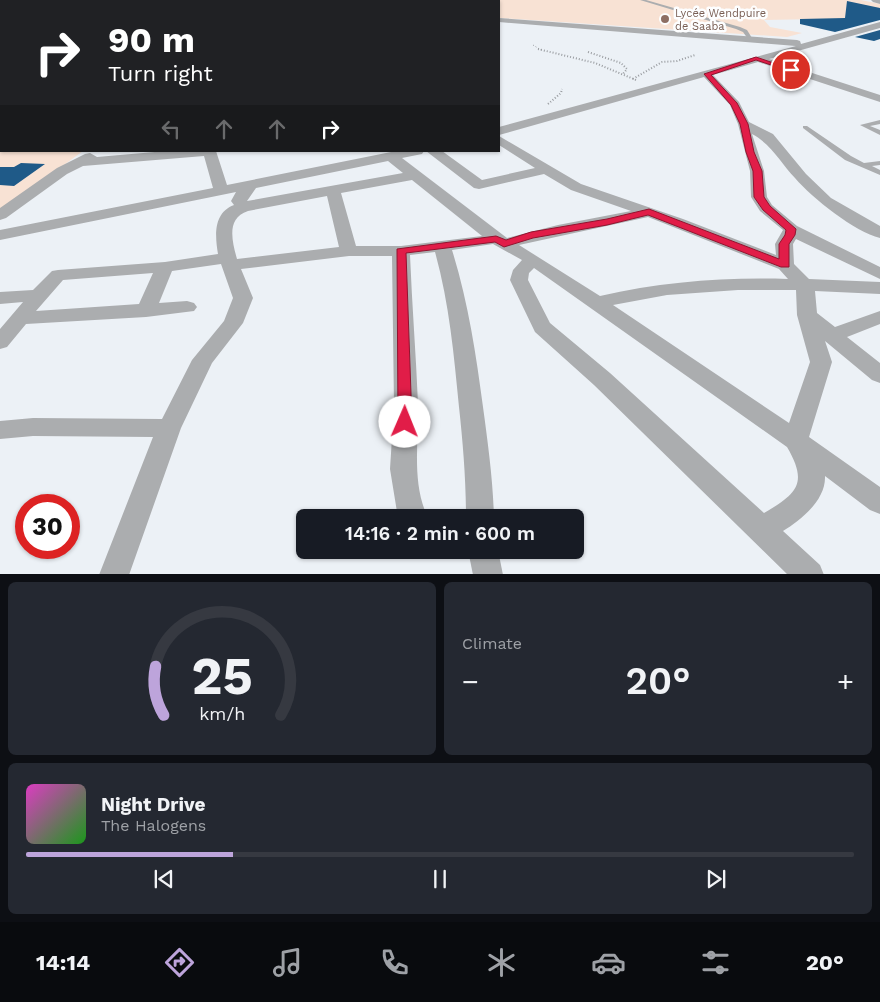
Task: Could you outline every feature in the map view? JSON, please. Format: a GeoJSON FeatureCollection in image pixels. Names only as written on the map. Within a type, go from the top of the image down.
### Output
{"type":"FeatureCollection","features":[{"type":"Feature","properties":{"kind":"street"},"geometry":{"type":"LineString","coordinates":[[876,0],[880,1]]}},
{"type":"Feature","properties":{"kind":"street"},"geometry":{"type":"LineString","coordinates":[[500,20],[750,38],[807,44]]}},
{"type":"Feature","properties":{"kind":"street"},"geometry":{"type":"LineString","coordinates":[[500,131],[658,88],[756,58],[880,24]]}},
{"type":"Feature","properties":{"kind":"street"},"geometry":{"type":"LineString","coordinates":[[756,58],[880,99]]}},
{"type":"Feature","properties":{"kind":"street"},"geometry":{"type":"LineString","coordinates":[[707,74],[735,104],[744,124],[750,152],[757,171],[759,197],[766,208],[791,229],[821,246],[878,286]]}},
{"type":"Feature","properties":{"kind":"street"},"geometry":{"type":"LineString","coordinates":[[861,92],[880,86]]}},
{"type":"Feature","properties":{"kind":"street"},"geometry":{"type":"LineString","coordinates":[[744,124],[768,137],[802,177],[826,201],[880,232]]}},
{"type":"Feature","properties":{"kind":"street"},"geometry":{"type":"LineString","coordinates":[[500,141],[576,187],[649,212],[785,265],[804,285],[807,297],[807,315],[821,362],[796,440],[812,472],[810,488],[775,522],[761,529]]}},
{"type":"Feature","properties":{"kind":"street"},"geometry":{"type":"LineString","coordinates":[[0,215],[62,171],[98,152]]}},
{"type":"Feature","properties":{"kind":"street"},"geometry":{"type":"LineString","coordinates":[[80,162],[197,152]]}},
{"type":"Feature","properties":{"kind":"street"},"geometry":{"type":"LineString","coordinates":[[209,152],[222,191]]}},
{"type":"Feature","properties":{"kind":"street"},"geometry":{"type":"LineString","coordinates":[[434,152],[478,185],[547,169]]}},
{"type":"Feature","properties":{"kind":"street"},"geometry":{"type":"LineString","coordinates":[[0,235],[405,153],[414,175],[500,241],[534,260],[597,303],[796,440],[880,502]]}},
{"type":"Feature","properties":{"kind":"street"},"geometry":{"type":"LineString","coordinates":[[114,574],[169,428],[203,360],[233,323],[243,298],[230,262],[224,236],[226,220],[230,214],[244,207],[414,175]]}},
{"type":"Feature","properties":{"kind":"street"},"geometry":{"type":"LineString","coordinates":[[244,207],[240,197],[251,185]]}},
{"type":"Feature","properties":{"kind":"street"},"geometry":{"type":"LineString","coordinates":[[333,190],[349,251]]}},
{"type":"Feature","properties":{"kind":"street"},"geometry":{"type":"LineString","coordinates":[[0,342],[58,275],[349,251],[401,251],[442,245],[500,241],[607,222],[649,212]]}},
{"type":"Feature","properties":{"kind":"street"},"geometry":{"type":"LineString","coordinates":[[785,265],[784,244],[790,235],[791,229]]}},
{"type":"Feature","properties":{"kind":"street"},"geometry":{"type":"LineString","coordinates":[[442,245],[454,283],[466,361],[480,486],[480,509]]}},
{"type":"Feature","properties":{"kind":"street"},"geometry":{"type":"LineString","coordinates":[[401,251],[406,406],[403,469],[410,509]]}},
{"type":"Feature","properties":{"kind":"street"},"geometry":{"type":"LineString","coordinates":[[534,260],[522,268],[519,273],[519,280],[542,327],[602,379],[809,574]]}},
{"type":"Feature","properties":{"kind":"street"},"geometry":{"type":"LineString","coordinates":[[146,310],[165,267]]}},
{"type":"Feature","properties":{"kind":"street"},"geometry":{"type":"LineString","coordinates":[[597,303],[621,296],[685,286],[745,284],[878,286]]}},
{"type":"Feature","properties":{"kind":"street"},"geometry":{"type":"LineString","coordinates":[[0,298],[39,295]]}},
{"type":"Feature","properties":{"kind":"street"},"geometry":{"type":"LineString","coordinates":[[20,318],[187,307]]}},
{"type":"Feature","properties":{"kind":"street"},"geometry":{"type":"LineString","coordinates":[[807,315],[880,375]]}},
{"type":"Feature","properties":{"kind":"street"},"geometry":{"type":"LineString","coordinates":[[832,336],[880,317]]}},
{"type":"Feature","properties":{"kind":"street"},"geometry":{"type":"LineString","coordinates":[[0,430],[33,427],[169,428]]}},
{"type":"Feature","properties":{"kind":"street"},"geometry":{"type":"LineString","coordinates":[[485,559],[488,574]]}},
{"type":"Feature","properties":{"kind":"lane"},"geometry":{"type":"LineString","coordinates":[[584,0],[606,0]]}},
{"type":"Feature","properties":{"kind":"lane"},"geometry":{"type":"LineString","coordinates":[[642,0],[690,12],[738,28],[745,31],[750,38]]}},
{"type":"Feature","properties":{"kind":"lane"},"geometry":{"type":"LineString","coordinates":[[880,122],[863,125],[880,133]]}},
{"type":"Feature","properties":{"kind":"lane"},"geometry":{"type":"LineString","coordinates":[[805,127],[848,158],[880,173]]}},
{"type":"Feature","properties":{"kind":"lane"},"geometry":{"type":"LineString","coordinates":[[864,165],[880,163]]}},
{"type":"Feature","properties":{"kind":"path"},"geometry":{"type":"LineString","coordinates":[[533,46],[589,61],[658,88]]}},
{"type":"Feature","properties":{"kind":"path"},"geometry":{"type":"LineString","coordinates":[[588,52],[622,63],[626,69],[623,74]]}},
{"type":"Feature","properties":{"kind":"path"},"geometry":{"type":"LineString","coordinates":[[632,79],[662,62],[677,61],[695,55]]}},
{"type":"Feature","properties":{"kind":"shaded area","name":"Lycée Wendpuire de Saaba"},"geometry":{"type":"Polygon","coordinates":[[[500,0],[861,0],[880,4],[880,16],[838,28],[819,19],[764,20],[770,27],[802,33],[787,37],[500,18],[500,0]]]}},
{"type":"Feature","properties":{"kind":"shaded area"},"geometry":{"type":"Polygon","coordinates":[[[0,152],[82,152],[0,212],[0,152]]]}},
{"type":"Feature","properties":{"kind":"building"},"geometry":{"type":"Polygon","coordinates":[[[847,1],[880,8],[880,20],[835,32],[800,24],[800,19],[845,18],[847,1]]]}},
{"type":"Feature","properties":{"kind":"building"},"geometry":{"type":"Polygon","coordinates":[[[880,30],[880,39],[874,41],[855,37],[880,30]]]}},
{"type":"Feature","properties":{"kind":"building"},"geometry":{"type":"Polygon","coordinates":[[[21,163],[45,164],[14,186],[0,185],[0,167],[14,167],[21,163]]]}},
{"type":"Feature","properties":{"kind":"place","name":"Lycée Wendpuire de Saaba"},"geometry":{"type":"Point","coordinates":[665,19]}},
{"type":"Feature","properties":{"kind":"route"},"geometry":{"type":"LineString","coordinates":[[405,422],[401,251],[496,239],[504,244],[531,235],[607,222],[649,212],[785,265],[784,244],[790,235],[791,229],[766,208],[759,197],[757,171],[750,152],[744,124],[735,104],[724,90],[707,74],[756,58],[791,70]]}}]}
